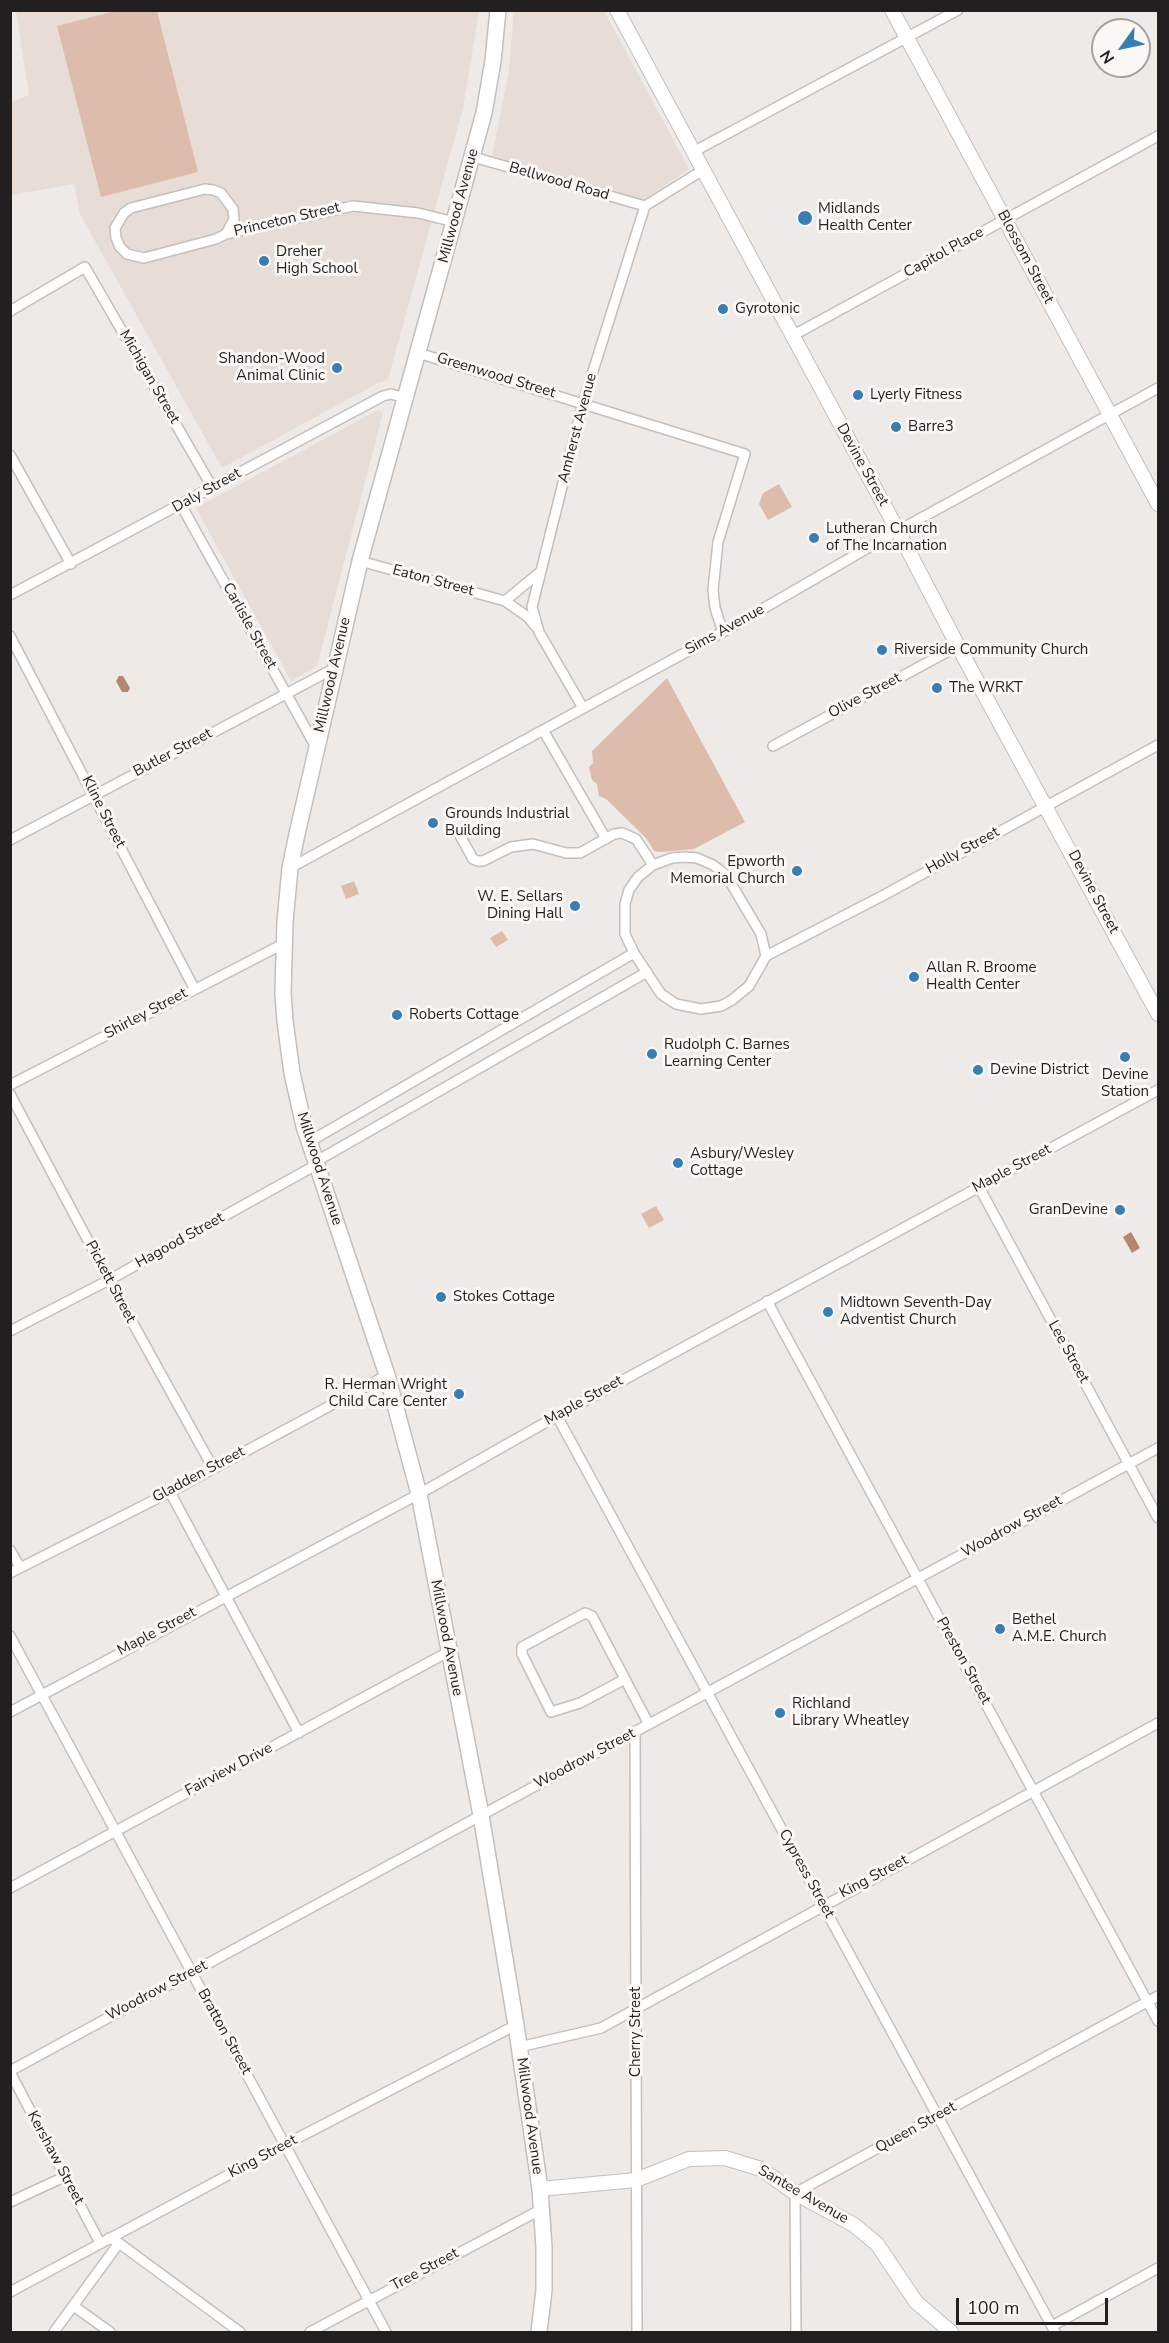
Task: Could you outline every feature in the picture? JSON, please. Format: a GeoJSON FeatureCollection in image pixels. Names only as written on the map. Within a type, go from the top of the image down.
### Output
{"type":"FeatureCollection","features":[{"type":"Feature","properties":{"kind":"main road","name":"Millwood Avenue"},"geometry":{"type":"LineString","coordinates":[[498,10],[490,84],[473,157],[360,561],[316,747],[290,868],[283,944],[285,1021],[298,1102],[315,1164],[387,1375],[418,1494],[481,1815],[516,2025],[540,2189],[544,2290],[539,2332]]}},
{"type":"Feature","properties":{"kind":"main road","name":"Devine Street"},"geometry":{"type":"LineString","coordinates":[[617,10],[1158,1014]]}},
{"type":"Feature","properties":{"kind":"main road","name":"Blossom Street"},"geometry":{"type":"LineString","coordinates":[[892,10],[1158,504]]}},
{"type":"Feature","properties":{"kind":"main road","name":"Santee Avenue"},"geometry":{"type":"LineString","coordinates":[[540,2189],[636,2180],[689,2159],[725,2158],[761,2169],[795,2193],[854,2224],[877,2244],[916,2302],[951,2332]]}},
{"type":"Feature","properties":{"kind":"street"},"geometry":{"type":"LineString","coordinates":[[693,152],[957,10]]}},
{"type":"Feature","properties":{"kind":"street","name":"Capitol Place"},"geometry":{"type":"LineString","coordinates":[[792,336],[1158,136]]}},
{"type":"Feature","properties":{"kind":"street","name":"Bellwood Road"},"geometry":{"type":"LineString","coordinates":[[473,157],[645,207]]}},
{"type":"Feature","properties":{"kind":"street"},"geometry":{"type":"LineString","coordinates":[[645,207],[703,170]]}},
{"type":"Feature","properties":{"kind":"street","name":"Princeton Street"},"geometry":{"type":"LineString","coordinates":[[226,234],[234,219],[233,209],[221,194],[205,189],[131,208],[118,219],[115,228],[120,247],[128,254],[144,258],[216,239],[226,234],[353,206],[418,213],[455,222]]}},
{"type":"Feature","properties":{"kind":"street","name":"Amherst Avenue"},"geometry":{"type":"LineString","coordinates":[[583,708],[539,632],[532,607],[583,403],[645,207]]}},
{"type":"Feature","properties":{"kind":"street","name":"Michigan Street"},"geometry":{"type":"LineString","coordinates":[[10,310],[85,267],[212,487]]}},
{"type":"Feature","properties":{"kind":"street","name":"Greenwood Street"},"geometry":{"type":"LineString","coordinates":[[418,353],[745,453],[718,542],[713,590],[715,608],[723,632]]}},
{"type":"Feature","properties":{"kind":"street","name":"Sims Avenue"},"geometry":{"type":"LineString","coordinates":[[290,868],[723,632],[898,531],[1158,388]]}},
{"type":"Feature","properties":{"kind":"street","name":"Daly Street"},"geometry":{"type":"LineString","coordinates":[[10,595],[383,396],[391,394],[405,398]]}},
{"type":"Feature","properties":{"kind":"street"},"geometry":{"type":"LineString","coordinates":[[10,455],[71,564]]}},
{"type":"Feature","properties":{"kind":"street","name":"Carlisle Street"},"geometry":{"type":"LineString","coordinates":[[181,505],[316,747]]}},
{"type":"Feature","properties":{"kind":"street","name":"Eaton Street"},"geometry":{"type":"LineString","coordinates":[[360,561],[505,601]]}},
{"type":"Feature","properties":{"kind":"street"},"geometry":{"type":"LineString","coordinates":[[539,632],[528,617],[505,601],[540,572]]}},
{"type":"Feature","properties":{"kind":"street","name":"Kline Street"},"geometry":{"type":"LineString","coordinates":[[10,636],[194,988]]}},
{"type":"Feature","properties":{"kind":"street","name":"Olive Street"},"geometry":{"type":"LineString","coordinates":[[773,746],[958,646]]}},
{"type":"Feature","properties":{"kind":"street","name":"Butler Street"},"geometry":{"type":"LineString","coordinates":[[10,840],[335,668]]}},
{"type":"Feature","properties":{"kind":"street"},"geometry":{"type":"LineString","coordinates":[[543,730],[606,839]]}},
{"type":"Feature","properties":{"kind":"street","name":"Holly Street"},"geometry":{"type":"LineString","coordinates":[[766,956],[884,895],[1158,745]]}},
{"type":"Feature","properties":{"kind":"street"},"geometry":{"type":"LineString","coordinates":[[458,830],[473,858],[478,861],[483,861],[511,847],[533,843],[566,853],[580,853],[622,833],[636,839],[653,864]]}},
{"type":"Feature","properties":{"kind":"street"},"geometry":{"type":"LineString","coordinates":[[672,858],[697,858],[713,865],[726,875],[761,934],[766,956],[749,986],[721,1006],[701,1009],[676,1004],[661,993],[634,953],[625,934],[625,904],[628,890],[638,877],[653,864],[672,858]]}},
{"type":"Feature","properties":{"kind":"street","name":"Shirley Street"},"geometry":{"type":"LineString","coordinates":[[10,1085],[283,944]]}},
{"type":"Feature","properties":{"kind":"street"},"geometry":{"type":"LineString","coordinates":[[309,1142],[634,953]]}},
{"type":"Feature","properties":{"kind":"street","name":"Hagood Street"},"geometry":{"type":"LineString","coordinates":[[10,1331],[109,1280],[315,1164],[646,972]]}},
{"type":"Feature","properties":{"kind":"street","name":"Maple Street"},"geometry":{"type":"LineString","coordinates":[[10,1712],[225,1595],[418,1494],[767,1301],[1158,1090]]}},
{"type":"Feature","properties":{"kind":"street","name":"Pickett Street"},"geometry":{"type":"LineString","coordinates":[[10,1094],[213,1468]]}},
{"type":"Feature","properties":{"kind":"street","name":"Lee Street"},"geometry":{"type":"LineString","coordinates":[[979,1187],[1158,1518]]}},
{"type":"Feature","properties":{"kind":"street","name":"Preston Street"},"geometry":{"type":"LineString","coordinates":[[767,1301],[1158,2021]]}},
{"type":"Feature","properties":{"kind":"street","name":"Gladden Street"},"geometry":{"type":"LineString","coordinates":[[10,1573],[170,1492],[387,1375]]}},
{"type":"Feature","properties":{"kind":"street","name":"Cypress Street"},"geometry":{"type":"LineString","coordinates":[[557,1416],[1054,2329]]}},
{"type":"Feature","properties":{"kind":"street","name":"Woodrow Street"},"geometry":{"type":"LineString","coordinates":[[10,2071],[1158,1448]]}},
{"type":"Feature","properties":{"kind":"street"},"geometry":{"type":"LineString","coordinates":[[170,1492],[299,1732]]}},
{"type":"Feature","properties":{"kind":"street"},"geometry":{"type":"LineString","coordinates":[[10,1550],[20,1567]]}},
{"type":"Feature","properties":{"kind":"street"},"geometry":{"type":"LineString","coordinates":[[625,1679],[580,1703],[550,1712],[522,1654],[522,1647],[585,1613],[592,1616],[649,1724]]}},
{"type":"Feature","properties":{"kind":"street","name":"Bratton Street"},"geometry":{"type":"LineString","coordinates":[[10,1636],[386,2332]]}},
{"type":"Feature","properties":{"kind":"street","name":"Fairview Drive"},"geometry":{"type":"LineString","coordinates":[[10,1888],[448,1652]]}},
{"type":"Feature","properties":{"kind":"street","name":"King Street"},"geometry":{"type":"LineString","coordinates":[[519,2047],[601,2028],[1158,1723]]}},
{"type":"Feature","properties":{"kind":"street","name":"Cherry Street"},"geometry":{"type":"LineString","coordinates":[[635,1731],[637,2332]]}},
{"type":"Feature","properties":{"kind":"street","name":"Queen Street"},"geometry":{"type":"LineString","coordinates":[[795,2193],[1158,1996]]}},
{"type":"Feature","properties":{"kind":"street","name":"King Street"},"geometry":{"type":"LineString","coordinates":[[10,2292],[286,2144],[516,2025]]}},
{"type":"Feature","properties":{"kind":"street","name":"Kershaw Street"},"geometry":{"type":"LineString","coordinates":[[10,2071],[64,2177],[105,2241]]}},
{"type":"Feature","properties":{"kind":"street"},"geometry":{"type":"LineString","coordinates":[[10,2202],[64,2177]]}},
{"type":"Feature","properties":{"kind":"street"},"geometry":{"type":"LineString","coordinates":[[795,2193],[796,2332]]}},
{"type":"Feature","properties":{"kind":"street","name":"Tree Street"},"geometry":{"type":"LineString","coordinates":[[310,2332],[542,2209]]}},
{"type":"Feature","properties":{"kind":"street"},"geometry":{"type":"LineString","coordinates":[[105,2241],[119,2243],[240,2332]]}},
{"type":"Feature","properties":{"kind":"street"},"geometry":{"type":"LineString","coordinates":[[54,2332],[75,2307],[119,2243]]}},
{"type":"Feature","properties":{"kind":"street"},"geometry":{"type":"LineString","coordinates":[[1054,2329],[1158,2268]]}},
{"type":"Feature","properties":{"kind":"street"},"geometry":{"type":"LineString","coordinates":[[75,2307],[110,2332]]}},
{"type":"Feature","properties":{"kind":"shaded area"},"geometry":{"type":"Polygon","coordinates":[[[119,10],[157,11],[198,172],[101,197],[57,26],[119,10]]]}},
{"type":"Feature","properties":{"kind":"shaded area","name":"Dreher High School"},"geometry":{"type":"Polygon","coordinates":[[[16,11],[479,11],[463,108],[388,379],[222,468],[80,214],[74,184],[11,195],[11,102],[29,95],[16,11]]]}},
{"type":"Feature","properties":{"kind":"shaded area"},"geometry":{"type":"Polygon","coordinates":[[[514,11],[604,11],[689,169],[640,202],[492,157],[509,70],[514,11]]]}},
{"type":"Feature","properties":{"kind":"shaded area"},"geometry":{"type":"Polygon","coordinates":[[[378,410],[383,413],[317,666],[291,681],[196,508],[378,410]]]}},
{"type":"Feature","properties":{"kind":"shaded area"},"geometry":{"type":"Polygon","coordinates":[[[779,484],[792,507],[768,520],[759,504],[763,493],[779,484]]]}},
{"type":"Feature","properties":{"kind":"shaded area"},"geometry":{"type":"Polygon","coordinates":[[[119,676],[123,676],[130,688],[128,692],[122,692],[116,681],[119,676]]]}},
{"type":"Feature","properties":{"kind":"shaded area"},"geometry":{"type":"Polygon","coordinates":[[[667,678],[745,822],[694,849],[661,852],[654,851],[646,838],[606,799],[599,796],[597,784],[592,780],[589,767],[593,763],[592,751],[667,678]]]}},
{"type":"Feature","properties":{"kind":"shaded area"},"geometry":{"type":"Polygon","coordinates":[[[354,881],[359,894],[346,899],[341,886],[354,881]]]}},
{"type":"Feature","properties":{"kind":"shaded area"},"geometry":{"type":"Polygon","coordinates":[[[502,931],[508,940],[496,947],[490,938],[502,931]]]}},
{"type":"Feature","properties":{"kind":"shaded area"},"geometry":{"type":"Polygon","coordinates":[[[656,1206],[664,1220],[649,1228],[641,1214],[656,1206]]]}},
{"type":"Feature","properties":{"kind":"shaded area"},"geometry":{"type":"Polygon","coordinates":[[[1131,1232],[1140,1248],[1132,1253],[1123,1237],[1131,1232]]]}},
{"type":"Feature","properties":{"kind":"place","name":"Midlands Health Center"},"geometry":{"type":"Point","coordinates":[805,218]}},
{"type":"Feature","properties":{"kind":"place","name":"Dreher High School"},"geometry":{"type":"Point","coordinates":[264,261]}},
{"type":"Feature","properties":{"kind":"place","name":"Gyrotonic"},"geometry":{"type":"Point","coordinates":[723,309]}},
{"type":"Feature","properties":{"kind":"place","name":"Shandon-Wood Animal Clinic"},"geometry":{"type":"Point","coordinates":[337,368]}},
{"type":"Feature","properties":{"kind":"place","name":"Lyerly Fitness"},"geometry":{"type":"Point","coordinates":[858,395]}},
{"type":"Feature","properties":{"kind":"place","name":"Barre3"},"geometry":{"type":"Point","coordinates":[896,427]}},
{"type":"Feature","properties":{"kind":"place","name":"Lutheran Church of The Incarnation"},"geometry":{"type":"Point","coordinates":[814,538]}},
{"type":"Feature","properties":{"kind":"place","name":"Riverside Community Church"},"geometry":{"type":"Point","coordinates":[882,650]}},
{"type":"Feature","properties":{"kind":"place","name":"The WRKT"},"geometry":{"type":"Point","coordinates":[937,688]}},
{"type":"Feature","properties":{"kind":"place","name":"Grounds Industrial Building"},"geometry":{"type":"Point","coordinates":[433,823]}},
{"type":"Feature","properties":{"kind":"place","name":"Epworth Memorial Church"},"geometry":{"type":"Point","coordinates":[797,871]}},
{"type":"Feature","properties":{"kind":"place","name":"W. E. Sellars Dining Hall"},"geometry":{"type":"Point","coordinates":[575,906]}},
{"type":"Feature","properties":{"kind":"place","name":"Allan R. Broome Health Center"},"geometry":{"type":"Point","coordinates":[914,977]}},
{"type":"Feature","properties":{"kind":"place","name":"Roberts Cottage"},"geometry":{"type":"Point","coordinates":[397,1015]}},
{"type":"Feature","properties":{"kind":"place","name":"Rudolph C. Barnes Learning Center"},"geometry":{"type":"Point","coordinates":[652,1054]}},
{"type":"Feature","properties":{"kind":"place","name":"Devine Station"},"geometry":{"type":"Point","coordinates":[1125,1057]}},
{"type":"Feature","properties":{"kind":"place","name":"Devine District"},"geometry":{"type":"Point","coordinates":[978,1070]}},
{"type":"Feature","properties":{"kind":"place","name":"Asbury/Wesley Cottage"},"geometry":{"type":"Point","coordinates":[678,1163]}},
{"type":"Feature","properties":{"kind":"place","name":"GranDevine"},"geometry":{"type":"Point","coordinates":[1120,1210]}},
{"type":"Feature","properties":{"kind":"place","name":"Stokes Cottage"},"geometry":{"type":"Point","coordinates":[441,1297]}},
{"type":"Feature","properties":{"kind":"place","name":"Midtown Seventh-Day Adventist Church"},"geometry":{"type":"Point","coordinates":[828,1312]}},
{"type":"Feature","properties":{"kind":"place","name":"R. Herman Wright Child Care Center"},"geometry":{"type":"Point","coordinates":[459,1394]}},
{"type":"Feature","properties":{"kind":"place","name":"Bethel A.M.E. Church"},"geometry":{"type":"Point","coordinates":[1000,1629]}},
{"type":"Feature","properties":{"kind":"place","name":"Richland Library Wheatley"},"geometry":{"type":"Point","coordinates":[780,1713]}}]}
